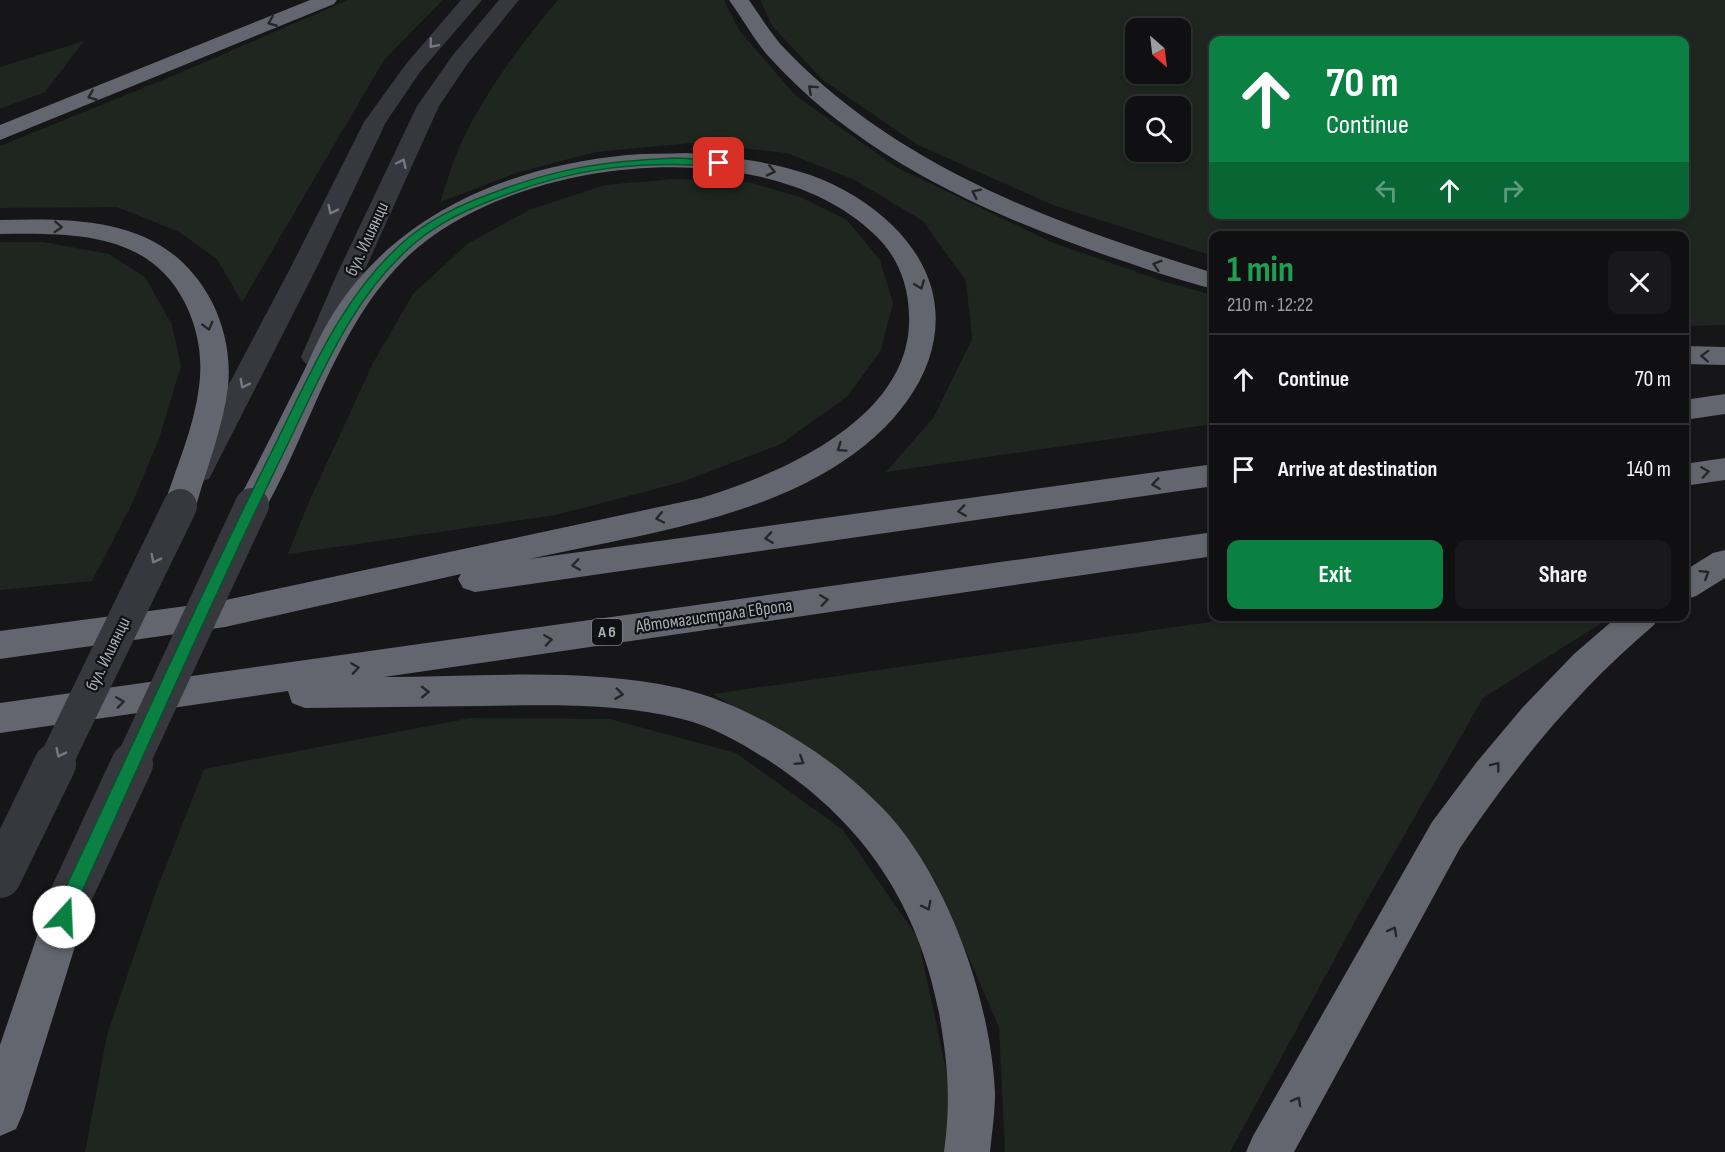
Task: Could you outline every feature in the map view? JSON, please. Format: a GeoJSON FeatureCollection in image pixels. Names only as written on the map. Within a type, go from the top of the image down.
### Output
{"type":"FeatureCollection","features":[{"type":"Feature","properties":{"kind":"highway"},"geometry":{"type":"LineString","coordinates":[[0,133],[327,0]]}},
{"type":"Feature","properties":{"kind":"highway"},"geometry":{"type":"LineString","coordinates":[[740,0],[769,46],[818,94],[890,146],[930,170],[990,200],[1074,235],[1151,263],[1209,280]]}},
{"type":"Feature","properties":{"kind":"highway"},"geometry":{"type":"LineString","coordinates":[[216,615],[701,509],[774,485],[842,448],[875,421],[893,400],[910,372],[921,342],[925,305],[922,290],[904,254],[892,238],[875,223],[846,201],[786,175],[733,164],[647,161],[584,168],[522,183],[462,208],[415,237],[364,289],[345,316],[252,505]]}},
{"type":"Feature","properties":{"kind":"highway"},"geometry":{"type":"LineString","coordinates":[[0,226],[69,228],[118,236],[154,250],[168,259],[189,283],[197,296],[208,325],[214,356],[212,396],[180,506]]}},
{"type":"Feature","properties":{"kind":"highway"},"geometry":{"type":"LineString","coordinates":[[1689,355],[1725,356]]}},
{"type":"Feature","properties":{"kind":"highway"},"geometry":{"type":"LineString","coordinates":[[1689,409],[1725,404]]}},
{"type":"Feature","properties":{"kind":"highway"},"geometry":{"type":"LineString","coordinates":[[1689,474],[1725,469]]}},
{"type":"Feature","properties":{"kind":"highway"},"geometry":{"type":"LineString","coordinates":[[0,645],[1209,477]]}},
{"type":"Feature","properties":{"kind":"highway","name":"Автомагистрала Европа"},"geometry":{"type":"LineString","coordinates":[[5,718],[1209,545]]}},
{"type":"Feature","properties":{"kind":"highway"},"geometry":{"type":"LineString","coordinates":[[1689,584],[1725,562]]}},
{"type":"Feature","properties":{"kind":"highway"},"geometry":{"type":"LineString","coordinates":[[1269,1152],[1446,835],[1479,787],[1575,674],[1605,645],[1636,621]]}},
{"type":"Feature","properties":{"kind":"highway"},"geometry":{"type":"LineString","coordinates":[[0,637],[64,637]]}},
{"type":"Feature","properties":{"kind":"highway"},"geometry":{"type":"LineString","coordinates":[[177,694],[546,690],[615,693],[681,703],[736,723],[779,747],[818,772],[848,797],[908,873],[929,908],[957,990],[967,1047],[972,1102],[967,1152]]}},
{"type":"Feature","properties":{"kind":"highway"},"geometry":{"type":"LineString","coordinates":[[0,1113],[71,895]]}},
{"type":"Feature","properties":{"kind":"street","name":"бул. Илиянци"},"geometry":{"type":"LineString","coordinates":[[0,877],[180,506],[301,274],[375,122],[413,68],[472,0]]}},
{"type":"Feature","properties":{"kind":"street","name":"бул. Илиянци"},"geometry":{"type":"LineString","coordinates":[[0,1051],[252,505],[350,274],[428,106],[460,59],[509,0]]}},
{"type":"Feature","properties":{"kind":"shaded area"},"geometry":{"type":"Polygon","coordinates":[[[348,0],[443,0],[384,60],[242,302],[217,259],[179,232],[117,207],[0,208],[0,146],[175,75],[348,0]]]}},
{"type":"Feature","properties":{"kind":"shaded area"},"geometry":{"type":"Polygon","coordinates":[[[558,0],[724,0],[739,30],[796,96],[896,167],[1051,242],[1162,281],[1209,294],[1209,425],[886,472],[934,417],[972,339],[966,281],[923,221],[855,180],[787,153],[691,143],[596,152],[519,172],[440,202],[459,149],[472,122],[482,103],[518,50],[558,0]]]}},
{"type":"Feature","properties":{"kind":"shaded area"},"geometry":{"type":"Polygon","coordinates":[[[760,0],[1725,0],[1725,325],[1689,326],[1689,231],[1209,231],[1209,255],[1053,205],[918,145],[824,81],[773,27],[760,0]]]}},
{"type":"Feature","properties":{"kind":"shaded area"},"geometry":{"type":"Polygon","coordinates":[[[84,41],[45,92],[0,109],[0,67],[84,41]]]}},
{"type":"Feature","properties":{"kind":"shaded area"},"geometry":{"type":"Polygon","coordinates":[[[674,179],[748,182],[800,197],[847,220],[880,260],[893,303],[881,350],[848,396],[781,444],[682,482],[556,515],[288,554],[308,504],[373,363],[413,294],[467,244],[529,210],[605,185],[674,179]]]}},
{"type":"Feature","properties":{"kind":"shaded area"},"geometry":{"type":"Polygon","coordinates":[[[0,242],[43,242],[109,254],[145,277],[172,325],[181,366],[159,439],[131,506],[92,581],[0,590],[0,242]]]}},
{"type":"Feature","properties":{"kind":"shaded area"},"geometry":{"type":"Polygon","coordinates":[[[1216,621],[1605,621],[1483,698],[1359,914],[1230,1152],[1005,1152],[999,1027],[935,880],[846,776],[713,694],[1216,621]]]}},
{"type":"Feature","properties":{"kind":"shaded area"},"geometry":{"type":"Polygon","coordinates":[[[470,718],[610,719],[736,753],[843,830],[918,938],[953,1103],[946,1152],[85,1152],[107,1035],[155,894],[204,769],[470,718]]]}},
{"type":"Feature","properties":{"kind":"route"},"geometry":{"type":"LineString","coordinates":[[64,917],[71,895],[252,505],[345,316],[364,289],[415,237],[462,208],[522,183],[550,175],[617,163],[676,160],[719,163]]}}]}
